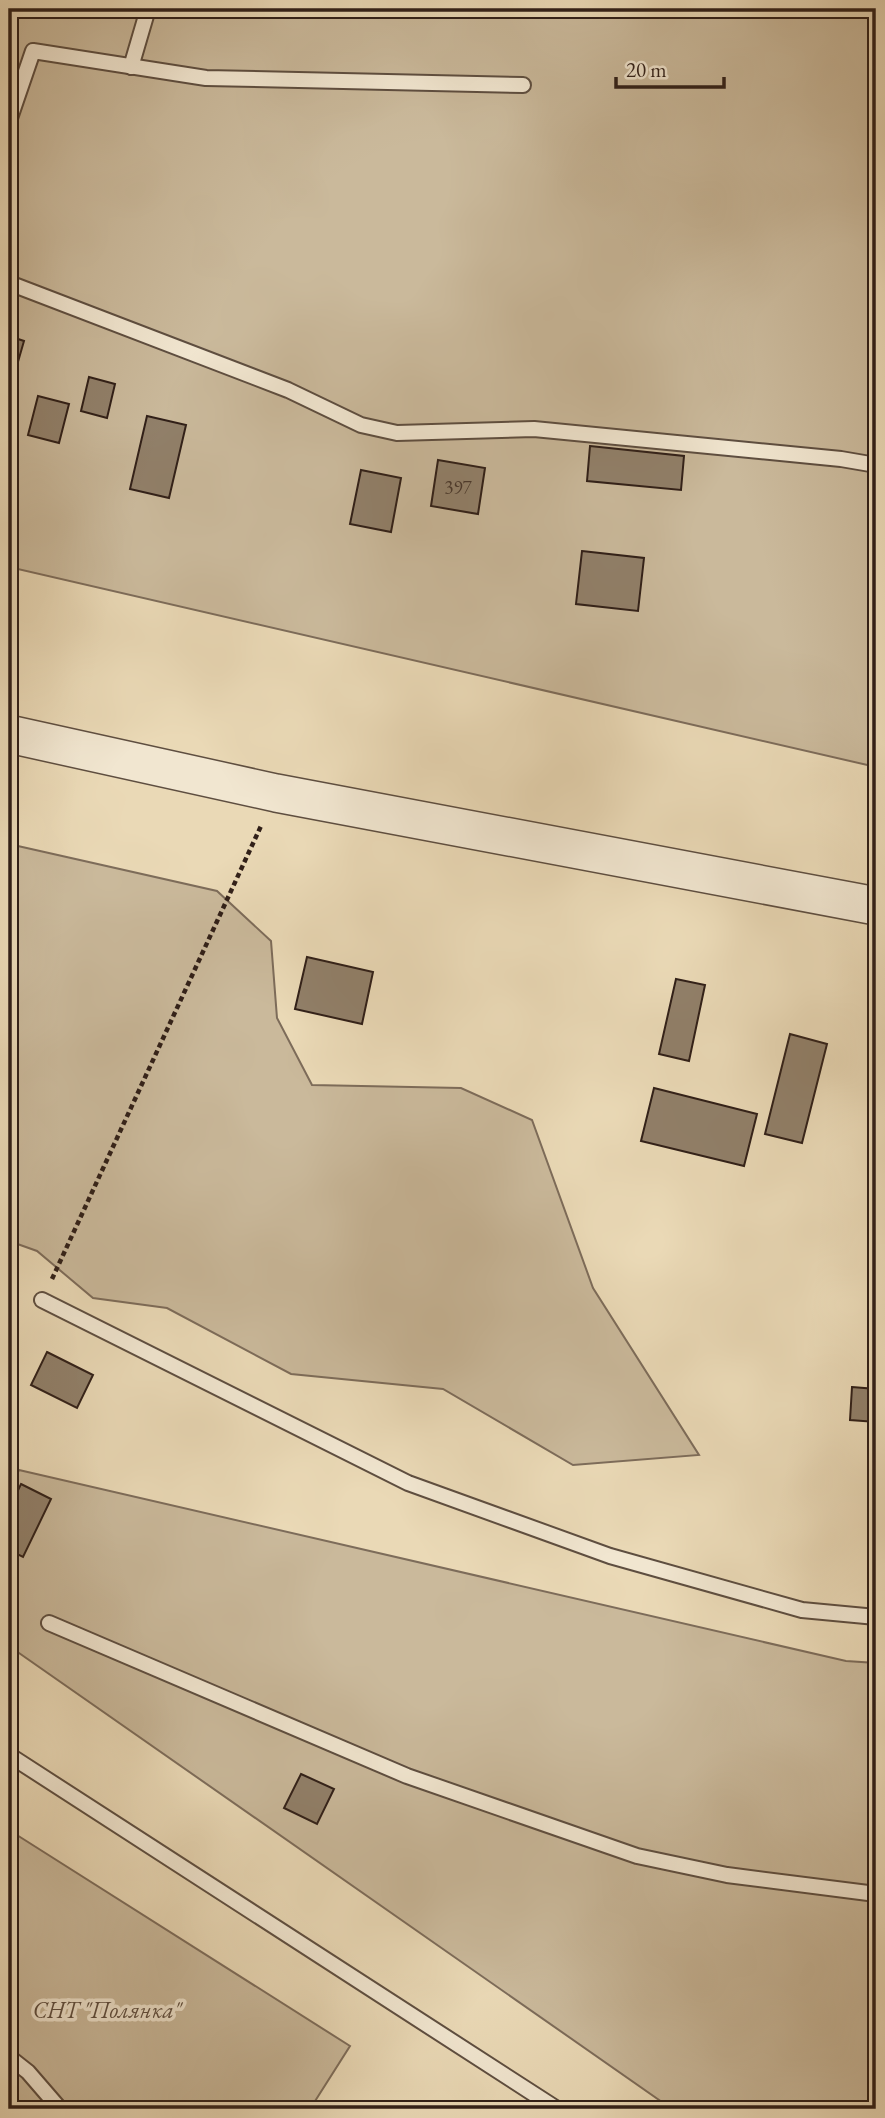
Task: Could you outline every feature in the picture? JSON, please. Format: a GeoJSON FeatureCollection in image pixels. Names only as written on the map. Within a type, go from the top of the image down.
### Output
{"type":"FeatureCollection","features":[{"type":"Feature","properties":{"kind":"street"},"geometry":{"type":"LineString","coordinates":[[9,734],[276,793],[876,906]]}},
{"type":"Feature","properties":{"kind":"lane"},"geometry":{"type":"LineString","coordinates":[[131,66],[148,9]]}},
{"type":"Feature","properties":{"kind":"lane"},"geometry":{"type":"LineString","coordinates":[[9,121],[33,51],[206,78],[523,85]]}},
{"type":"Feature","properties":{"kind":"lane"},"geometry":{"type":"LineString","coordinates":[[9,283],[288,390],[361,425],[397,433],[534,429],[841,459],[876,465]]}},
{"type":"Feature","properties":{"kind":"lane"},"geometry":{"type":"LineString","coordinates":[[42,1300],[408,1483],[610,1556],[802,1609],[876,1617]]}},
{"type":"Feature","properties":{"kind":"lane"},"geometry":{"type":"LineString","coordinates":[[49,1623],[407,1776],[637,1856],[727,1875],[876,1894]]}},
{"type":"Feature","properties":{"kind":"lane"},"geometry":{"type":"LineString","coordinates":[[9,1755],[558,2109]]}},
{"type":"Feature","properties":{"kind":"lane"},"geometry":{"type":"LineString","coordinates":[[9,2057],[28,2072],[60,2109]]}},
{"type":"Feature","properties":{"kind":"path"},"geometry":{"type":"LineString","coordinates":[[42,1300],[276,793]]}},
{"type":"Feature","properties":{"kind":"green space"},"geometry":{"type":"Polygon","coordinates":[[[9,9],[876,9],[876,767],[9,567],[9,9]]]}},
{"type":"Feature","properties":{"kind":"green space"},"geometry":{"type":"Polygon","coordinates":[[[9,844],[217,891],[271,941],[277,1018],[312,1085],[461,1088],[532,1120],[593,1288],[699,1455],[573,1465],[443,1389],[291,1374],[167,1308],[93,1298],[37,1251],[9,1241],[9,844]]]}},
{"type":"Feature","properties":{"kind":"green space"},"geometry":{"type":"Polygon","coordinates":[[[19,1470],[846,1661],[876,1663],[876,2109],[672,2109],[9,1646],[9,1491],[19,1470]]]}},
{"type":"Feature","properties":{"kind":"green space","name":"СНТ \"Полянка\""},"geometry":{"type":"Polygon","coordinates":[[[9,1830],[350,2046],[310,2109],[9,2109],[9,1830]]]}},
{"type":"Feature","properties":{"kind":"building"},"geometry":{"type":"Polygon","coordinates":[[[9,336],[24,341],[11,386],[9,385],[9,336]]]}},
{"type":"Feature","properties":{"kind":"building"},"geometry":{"type":"Polygon","coordinates":[[[89,377],[115,384],[107,418],[81,411],[89,377]]]}},
{"type":"Feature","properties":{"kind":"building"},"geometry":{"type":"Polygon","coordinates":[[[38,396],[69,404],[59,443],[28,435],[38,396]]]}},
{"type":"Feature","properties":{"kind":"building"},"geometry":{"type":"Polygon","coordinates":[[[147,416],[186,425],[169,498],[130,489],[147,416]]]}},
{"type":"Feature","properties":{"kind":"building"},"geometry":{"type":"Polygon","coordinates":[[[590,446],[684,456],[681,490],[587,481],[590,446]]]}},
{"type":"Feature","properties":{"kind":"building"},"geometry":{"type":"Polygon","coordinates":[[[438,460],[485,468],[478,514],[431,506],[438,460]]]}},
{"type":"Feature","properties":{"kind":"building"},"geometry":{"type":"Polygon","coordinates":[[[361,470],[401,478],[391,532],[350,524],[361,470]]]}},
{"type":"Feature","properties":{"kind":"building"},"geometry":{"type":"Polygon","coordinates":[[[582,551],[644,558],[638,611],[576,604],[582,551]]]}},
{"type":"Feature","properties":{"kind":"building"},"geometry":{"type":"Polygon","coordinates":[[[307,957],[373,972],[362,1024],[295,1009],[307,957]]]}},
{"type":"Feature","properties":{"kind":"building"},"geometry":{"type":"Polygon","coordinates":[[[676,979],[705,985],[689,1061],[659,1054],[676,979]]]}},
{"type":"Feature","properties":{"kind":"building"},"geometry":{"type":"Polygon","coordinates":[[[790,1034],[827,1044],[802,1143],[765,1134],[790,1034]]]}},
{"type":"Feature","properties":{"kind":"building"},"geometry":{"type":"Polygon","coordinates":[[[654,1088],[757,1114],[744,1166],[641,1141],[654,1088]]]}},
{"type":"Feature","properties":{"kind":"building"},"geometry":{"type":"Polygon","coordinates":[[[47,1352],[93,1375],[77,1408],[31,1385],[47,1352]]]}},
{"type":"Feature","properties":{"kind":"building"},"geometry":{"type":"Polygon","coordinates":[[[852,1387],[876,1389],[876,1422],[850,1420],[852,1387]]]}},
{"type":"Feature","properties":{"kind":"building"},"geometry":{"type":"Polygon","coordinates":[[[21,1484],[51,1499],[23,1557],[9,1550],[9,1509],[21,1484]]]}},
{"type":"Feature","properties":{"kind":"building"},"geometry":{"type":"Polygon","coordinates":[[[301,1774],[334,1789],[317,1824],[284,1808],[301,1774]]]}}]}
